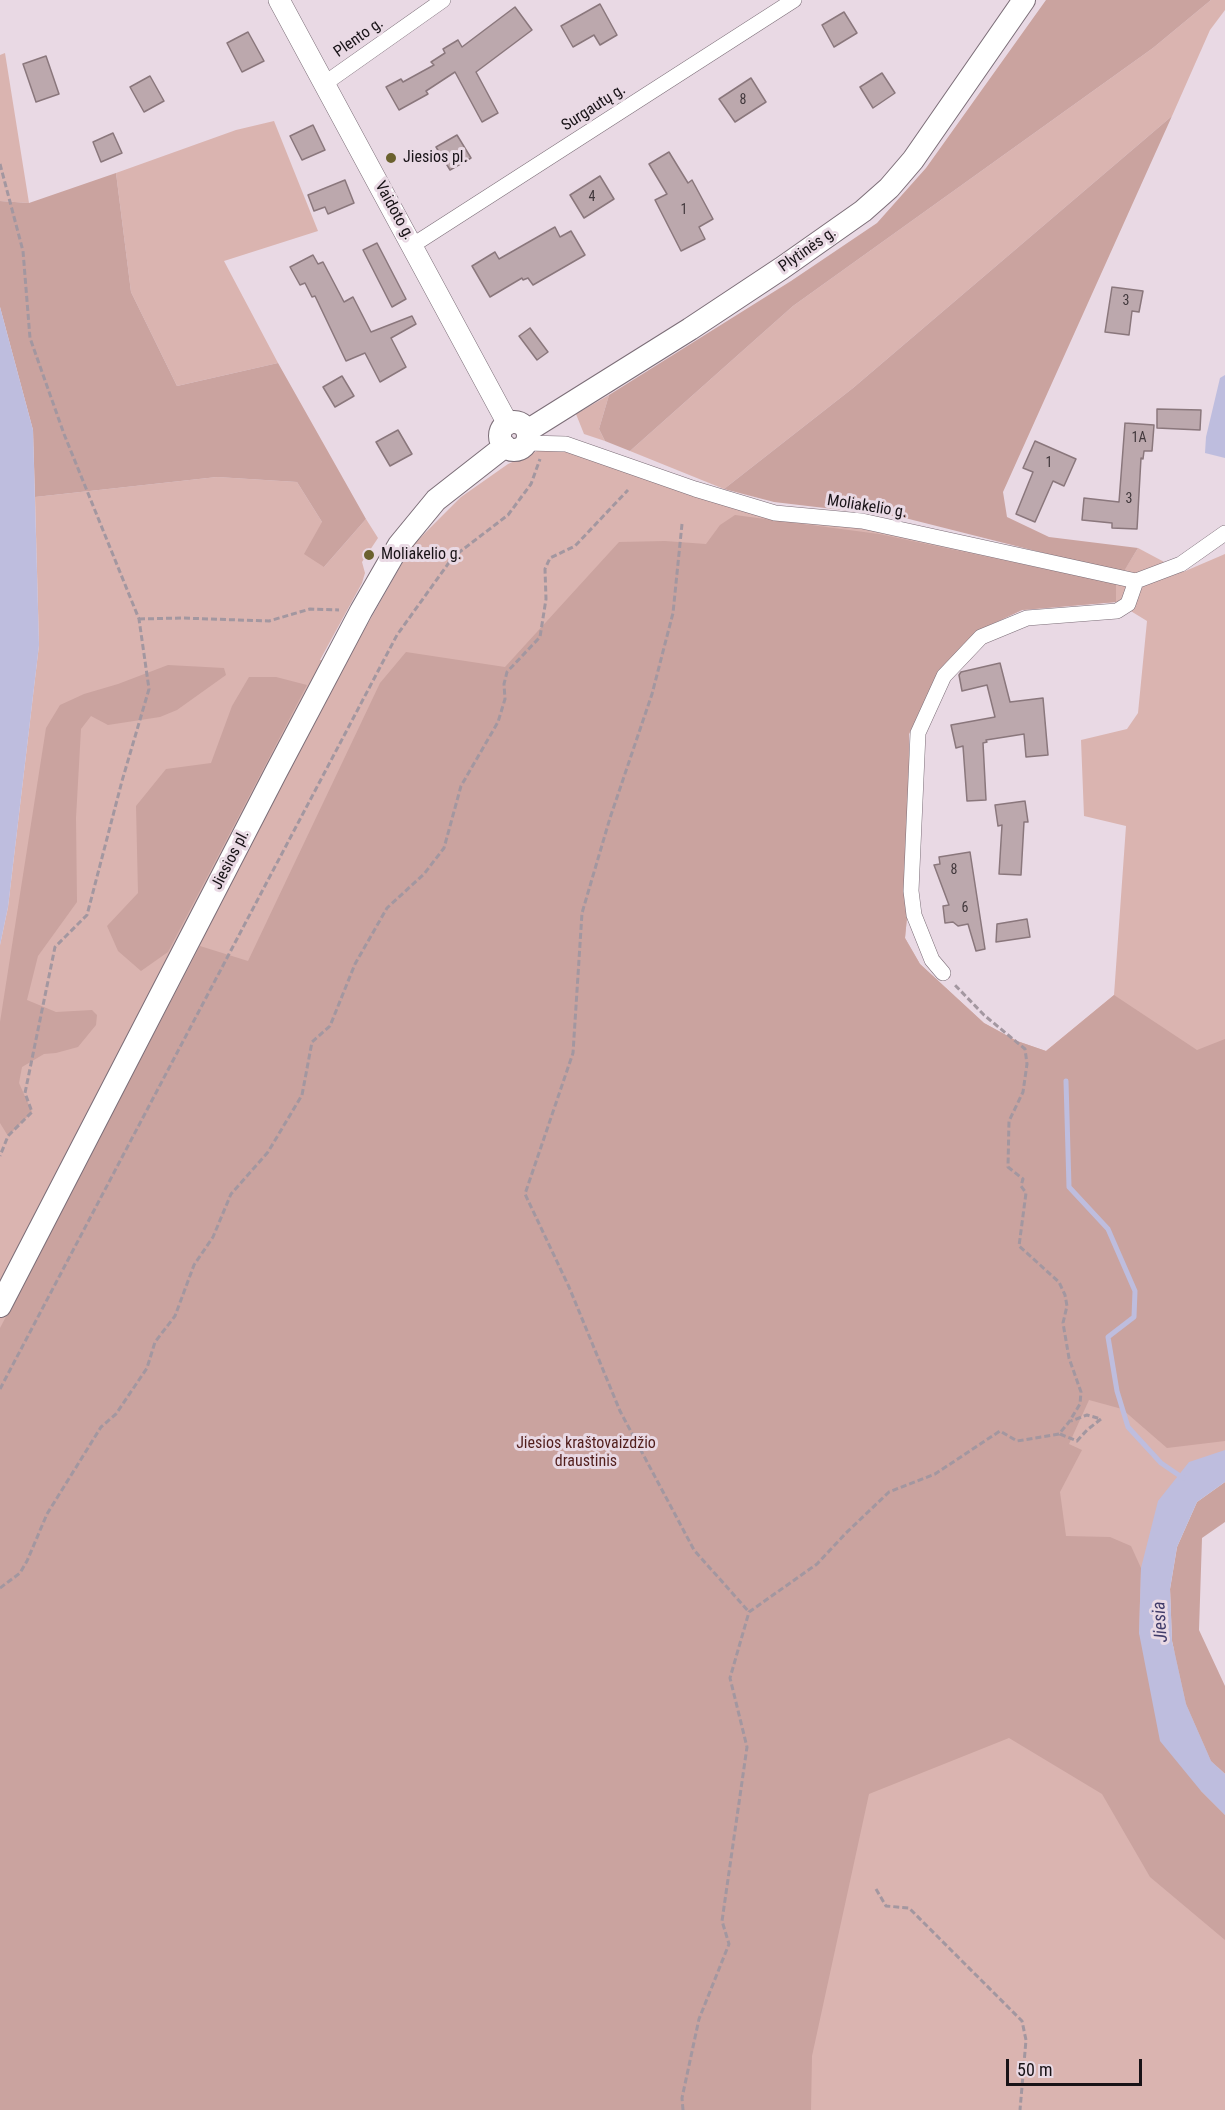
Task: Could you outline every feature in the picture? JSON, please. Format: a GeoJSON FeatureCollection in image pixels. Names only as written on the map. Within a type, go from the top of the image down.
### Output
{"type":"FeatureCollection","features":[{"type":"Feature","properties":{"kind":"main road","name":"Vaidoto g."},"geometry":{"type":"LineString","coordinates":[[279,0],[413,245],[523,437]]}},
{"type":"Feature","properties":{"kind":"main road","name":"Plytinės g."},"geometry":{"type":"LineString","coordinates":[[523,437],[700,323],[863,211],[889,188],[913,160],[1024,0]]}},
{"type":"Feature","properties":{"kind":"main road","name":"Jiesios pl."},"geometry":{"type":"LineString","coordinates":[[0,1306],[361,611],[399,545],[436,500],[523,437]]}},
{"type":"Feature","properties":{"kind":"street","name":"Plento g."},"geometry":{"type":"LineString","coordinates":[[324,84],[443,0]]}},
{"type":"Feature","properties":{"kind":"street","name":"Surgautų g."},"geometry":{"type":"LineString","coordinates":[[413,245],[794,0]]}},
{"type":"Feature","properties":{"kind":"street","name":"Moliakelio g."},"geometry":{"type":"LineString","coordinates":[[523,437],[566,444],[695,489],[775,513],[862,521],[1136,581]]}},
{"type":"Feature","properties":{"kind":"street"},"geometry":{"type":"LineString","coordinates":[[943,973],[932,960],[914,915],[911,891],[918,733],[944,676],[981,637],[1028,618],[1117,611],[1128,604],[1136,581],[1181,564],[1225,533]]}},
{"type":"Feature","properties":{"kind":"path"},"geometry":{"type":"LineString","coordinates":[[0,165],[23,251],[30,338],[64,434],[139,619],[149,689],[87,915],[55,947],[25,1093],[32,1112],[8,1136],[0,1156]]}},
{"type":"Feature","properties":{"kind":"path"},"geometry":{"type":"LineString","coordinates":[[0,1389],[397,635],[453,557],[508,515],[531,484],[523,437]]}},
{"type":"Feature","properties":{"kind":"path"},"geometry":{"type":"LineString","coordinates":[[0,1588],[20,1573],[47,1514],[101,1427],[116,1414],[147,1368],[155,1342],[175,1316],[194,1265],[213,1237],[231,1194],[268,1152],[302,1095],[312,1042],[330,1026],[355,964],[387,908],[424,874],[444,848],[461,786],[498,722],[505,699],[504,684],[507,672],[540,637],[546,599],[544,569],[550,558],[575,546],[628,490]]}},
{"type":"Feature","properties":{"kind":"path"},"geometry":{"type":"LineString","coordinates":[[682,524],[673,613],[652,694],[610,818],[582,913],[573,1053],[525,1194],[569,1287],[620,1411],[694,1550],[749,1612]]}},
{"type":"Feature","properties":{"kind":"path"},"geometry":{"type":"LineString","coordinates":[[139,619],[269,621],[310,609],[361,611]]}},
{"type":"Feature","properties":{"kind":"path"},"geometry":{"type":"LineString","coordinates":[[943,973],[984,1015],[1025,1049],[1027,1064],[1023,1092],[1009,1121],[1008,1167],[1023,1179],[1021,1186],[1026,1193],[1019,1246],[1059,1282],[1065,1295],[1067,1306],[1063,1323],[1069,1358],[1081,1392],[1080,1404],[1059,1434]]}},
{"type":"Feature","properties":{"kind":"path"},"geometry":{"type":"LineString","coordinates":[[683,2110],[682,2098],[699,2019],[729,1944],[723,1922],[747,1747],[730,1678],[749,1612],[817,1564],[889,1492],[935,1474],[1000,1431],[1017,1441],[1059,1434],[1077,1441],[1101,1419],[1087,1415],[1069,1422]]}},
{"type":"Feature","properties":{"kind":"path"},"geometry":{"type":"LineString","coordinates":[[876,1889],[886,1905],[909,1908],[1022,2020],[1026,2040],[1020,2110]]}},
{"type":"Feature","properties":{"kind":"green space"},"geometry":{"type":"Polygon","coordinates":[[[1046,0],[1211,0],[1153,48],[793,306],[630,451],[605,441],[599,429],[609,395],[791,281],[877,223],[926,168],[1046,0]]]}},
{"type":"Feature","properties":{"kind":"green space"},"geometry":{"type":"Polygon","coordinates":[[[1211,0],[1225,0],[1225,10],[1210,30],[1172,116],[853,388],[724,489],[630,451],[793,306],[1153,48],[1211,0]]]}},
{"type":"Feature","properties":{"kind":"green space"},"geometry":{"type":"Polygon","coordinates":[[[5,53],[29,203],[0,201],[0,55],[5,53]]]}},
{"type":"Feature","properties":{"kind":"green space"},"geometry":{"type":"Polygon","coordinates":[[[1172,116],[1003,492],[1007,517],[1049,537],[1138,548],[1123,573],[901,517],[774,502],[724,489],[853,388],[1172,116]]]}},
{"type":"Feature","properties":{"kind":"green space"},"geometry":{"type":"Polygon","coordinates":[[[274,121],[318,231],[224,261],[278,363],[177,386],[131,292],[116,173],[236,130],[274,121]]]}},
{"type":"Feature","properties":{"kind":"green space"},"geometry":{"type":"Polygon","coordinates":[[[116,173],[131,292],[177,386],[278,363],[366,519],[324,567],[304,554],[322,522],[297,482],[217,477],[35,497],[33,430],[0,307],[0,201],[29,203],[116,173]]]}},
{"type":"Feature","properties":{"kind":"green space"},"geometry":{"type":"Polygon","coordinates":[[[609,395],[599,429],[605,441],[584,434],[576,414],[609,395]]]}},
{"type":"Feature","properties":{"kind":"green space","name":"Jiesios kraštovaizdžio draustinis"},"geometry":{"type":"Polygon","coordinates":[[[566,444],[775,513],[862,521],[1116,584],[1138,548],[1183,572],[1225,554],[1225,1467],[1195,1486],[1158,1607],[1225,1787],[1225,2110],[0,2110],[0,945],[8,907],[39,645],[35,497],[217,477],[297,482],[322,522],[324,567],[366,519],[378,538],[362,562],[365,573],[362,583],[320,660],[347,660],[412,546],[461,497],[508,464],[537,451],[566,444]],[[1116,602],[1022,610],[977,631],[938,673],[909,734],[908,907],[905,938],[920,964],[984,1023],[1017,1041],[1046,1051],[1114,995],[1126,826],[1084,816],[1081,740],[1127,729],[1138,713],[1147,621],[1116,602]]]}},
{"type":"Feature","properties":{"kind":"green space","name":"Jiesios kraštovaizdžio draustinis"},"geometry":{"type":"Polygon","coordinates":[[[735,515],[879,534],[1116,584],[1116,602],[1022,610],[977,631],[938,673],[909,734],[908,907],[905,938],[920,964],[984,1023],[1017,1041],[1046,1051],[1114,995],[1197,1050],[1225,1039],[1225,1441],[1167,1448],[1122,1409],[1089,1400],[1069,1444],[1082,1450],[1060,1492],[1066,1536],[1110,1537],[1131,1546],[1141,1568],[1139,1633],[1201,1791],[1225,1815],[1225,1940],[1150,1877],[1102,1794],[1009,1738],[869,1794],[812,2056],[811,2110],[0,2110],[0,1328],[200,946],[248,961],[380,683],[406,652],[505,667],[619,542],[665,541],[706,544],[720,525],[735,515]]]}},
{"type":"Feature","properties":{"kind":"green space"},"geometry":{"type":"Polygon","coordinates":[[[168,665],[224,668],[226,675],[177,710],[160,717],[108,725],[91,716],[81,729],[76,818],[77,902],[38,956],[27,1000],[56,1012],[92,1010],[97,1015],[96,1025],[78,1047],[44,1054],[22,1067],[19,1083],[32,1112],[8,1136],[0,1123],[0,1022],[46,728],[60,705],[84,694],[168,665]]]}},
{"type":"Feature","properties":{"kind":"green space"},"geometry":{"type":"Polygon","coordinates":[[[249,677],[276,677],[307,685],[168,952],[141,971],[118,951],[107,926],[138,893],[136,806],[166,769],[211,763],[232,706],[249,677]]]}},
{"type":"Feature","properties":{"kind":"green space"},"geometry":{"type":"Polygon","coordinates":[[[1225,1482],[1225,1522],[1202,1538],[1199,1630],[1225,1686],[1225,1774],[1211,1761],[1186,1704],[1172,1641],[1170,1589],[1177,1547],[1197,1502],[1225,1482]]]}},
{"type":"Feature","properties":{"kind":"water"},"geometry":{"type":"Polygon","coordinates":[[[0,307],[33,430],[39,645],[8,907],[0,945],[0,307]]]}},
{"type":"Feature","properties":{"kind":"water"},"geometry":{"type":"Polygon","coordinates":[[[1225,375],[1225,458],[1205,453],[1206,437],[1220,378],[1225,375]]]}},
{"type":"Feature","properties":{"kind":"water","name":"Jiesia"},"geometry":{"type":"Polygon","coordinates":[[[1225,1450],[1225,1482],[1197,1502],[1177,1547],[1170,1589],[1172,1641],[1186,1704],[1211,1761],[1225,1774],[1225,1815],[1201,1791],[1160,1741],[1139,1633],[1141,1568],[1158,1501],[1189,1462],[1225,1450]]]}},
{"type":"Feature","properties":{"kind":"building"},"geometry":{"type":"Polygon","coordinates":[[[600,4],[617,35],[600,45],[594,35],[573,47],[561,26],[600,4]]]}},
{"type":"Feature","properties":{"kind":"building"},"geometry":{"type":"Polygon","coordinates":[[[515,7],[532,30],[476,72],[498,113],[482,122],[455,72],[426,91],[428,94],[399,110],[386,87],[401,79],[403,82],[434,65],[431,62],[445,53],[443,49],[458,40],[462,47],[515,7]]]}},
{"type":"Feature","properties":{"kind":"building"},"geometry":{"type":"Polygon","coordinates":[[[844,12],[857,33],[834,47],[822,25],[844,12]]]}},
{"type":"Feature","properties":{"kind":"building"},"geometry":{"type":"Polygon","coordinates":[[[248,32],[264,61],[242,72],[227,43],[248,32]]]}},
{"type":"Feature","properties":{"kind":"building"},"geometry":{"type":"Polygon","coordinates":[[[46,56],[59,94],[36,102],[23,64],[46,56]]]}},
{"type":"Feature","properties":{"kind":"building"},"geometry":{"type":"Polygon","coordinates":[[[882,73],[895,93],[873,108],[860,87],[882,73]]]}},
{"type":"Feature","properties":{"kind":"building"},"geometry":{"type":"Polygon","coordinates":[[[150,76],[164,101],[144,112],[130,87],[150,76]]]}},
{"type":"Feature","properties":{"kind":"building"},"geometry":{"type":"Polygon","coordinates":[[[751,78],[766,102],[735,122],[719,99],[751,78]]]}},
{"type":"Feature","properties":{"kind":"building"},"geometry":{"type":"Polygon","coordinates":[[[313,125],[325,150],[302,160],[290,136],[313,125]]]}},
{"type":"Feature","properties":{"kind":"building"},"geometry":{"type":"Polygon","coordinates":[[[113,133],[122,153],[101,162],[93,142],[113,133]]]}},
{"type":"Feature","properties":{"kind":"building"},"geometry":{"type":"Polygon","coordinates":[[[457,135],[471,158],[450,170],[436,147],[457,135]]]}},
{"type":"Feature","properties":{"kind":"building"},"geometry":{"type":"Polygon","coordinates":[[[669,152],[688,183],[692,180],[713,219],[699,227],[705,239],[681,251],[655,200],[667,194],[649,164],[669,152]]]}},
{"type":"Feature","properties":{"kind":"building"},"geometry":{"type":"Polygon","coordinates":[[[600,176],[614,199],[584,218],[570,195],[600,176]]]}},
{"type":"Feature","properties":{"kind":"building"},"geometry":{"type":"Polygon","coordinates":[[[345,180],[354,203],[328,214],[325,207],[314,211],[308,195],[345,180]]]}},
{"type":"Feature","properties":{"kind":"building"},"geometry":{"type":"Polygon","coordinates":[[[555,227],[560,237],[571,231],[585,255],[533,285],[528,278],[523,280],[522,278],[490,297],[472,266],[495,252],[499,259],[555,227]]]}},
{"type":"Feature","properties":{"kind":"building"},"geometry":{"type":"Polygon","coordinates":[[[377,243],[406,299],[392,307],[363,250],[377,243]]]}},
{"type":"Feature","properties":{"kind":"building"},"geometry":{"type":"Polygon","coordinates":[[[313,255],[318,264],[323,262],[344,302],[353,297],[371,332],[412,316],[416,324],[391,338],[406,367],[380,382],[365,353],[346,361],[315,296],[312,297],[305,283],[300,285],[290,267],[313,255]]]}},
{"type":"Feature","properties":{"kind":"building"},"geometry":{"type":"Polygon","coordinates":[[[1112,287],[1143,291],[1139,312],[1132,311],[1129,335],[1105,332],[1112,287]]]}},
{"type":"Feature","properties":{"kind":"building"},"geometry":{"type":"Polygon","coordinates":[[[530,328],[548,352],[537,360],[519,336],[530,328]]]}},
{"type":"Feature","properties":{"kind":"building"},"geometry":{"type":"Polygon","coordinates":[[[342,376],[354,396],[335,407],[323,387],[342,376]]]}},
{"type":"Feature","properties":{"kind":"building"},"geometry":{"type":"Polygon","coordinates":[[[1157,409],[1201,410],[1200,430],[1157,428],[1157,409]]]}},
{"type":"Feature","properties":{"kind":"building"},"geometry":{"type":"Polygon","coordinates":[[[1125,423],[1154,425],[1152,451],[1144,451],[1143,459],[1141,458],[1137,529],[1112,528],[1112,523],[1082,520],[1084,498],[1119,502],[1125,423]]]}},
{"type":"Feature","properties":{"kind":"building"},"geometry":{"type":"Polygon","coordinates":[[[398,430],[412,454],[390,466],[376,442],[398,430]]]}},
{"type":"Feature","properties":{"kind":"building"},"geometry":{"type":"Polygon","coordinates":[[[1035,441],[1076,459],[1064,486],[1053,481],[1035,522],[1016,514],[1033,472],[1023,468],[1035,441]]]}},
{"type":"Feature","properties":{"kind":"building"},"geometry":{"type":"Polygon","coordinates":[[[1000,663],[1010,702],[1043,698],[1048,755],[1026,757],[1024,734],[986,740],[987,742],[983,743],[986,800],[967,801],[963,746],[956,748],[951,725],[995,717],[987,685],[962,691],[959,675],[961,672],[1000,663]]]}},
{"type":"Feature","properties":{"kind":"building"},"geometry":{"type":"Polygon","coordinates":[[[1025,801],[1028,822],[1024,822],[1021,875],[999,874],[1002,825],[998,826],[995,805],[1025,801]]]}},
{"type":"Feature","properties":{"kind":"building"},"geometry":{"type":"Polygon","coordinates":[[[970,852],[985,949],[976,951],[968,924],[958,926],[953,922],[945,923],[943,906],[949,905],[934,865],[940,864],[939,857],[970,852]]]}},
{"type":"Feature","properties":{"kind":"building"},"geometry":{"type":"Polygon","coordinates":[[[1027,919],[1030,937],[996,942],[997,924],[1027,919]]]}},
{"type":"Feature","properties":{"kind":"waterway"},"geometry":{"type":"LineString","coordinates":[[1066,1081],[1069,1187],[1108,1229],[1135,1291],[1134,1317],[1108,1337],[1117,1391],[1128,1427],[1161,1463],[1183,1478]]}},
{"type":"Feature","properties":{"kind":"place","name":"Jiesios pl."},"geometry":{"type":"Point","coordinates":[391,158]}},
{"type":"Feature","properties":{"kind":"place","name":"Moliakelio g."},"geometry":{"type":"Point","coordinates":[369,555]}}]}
